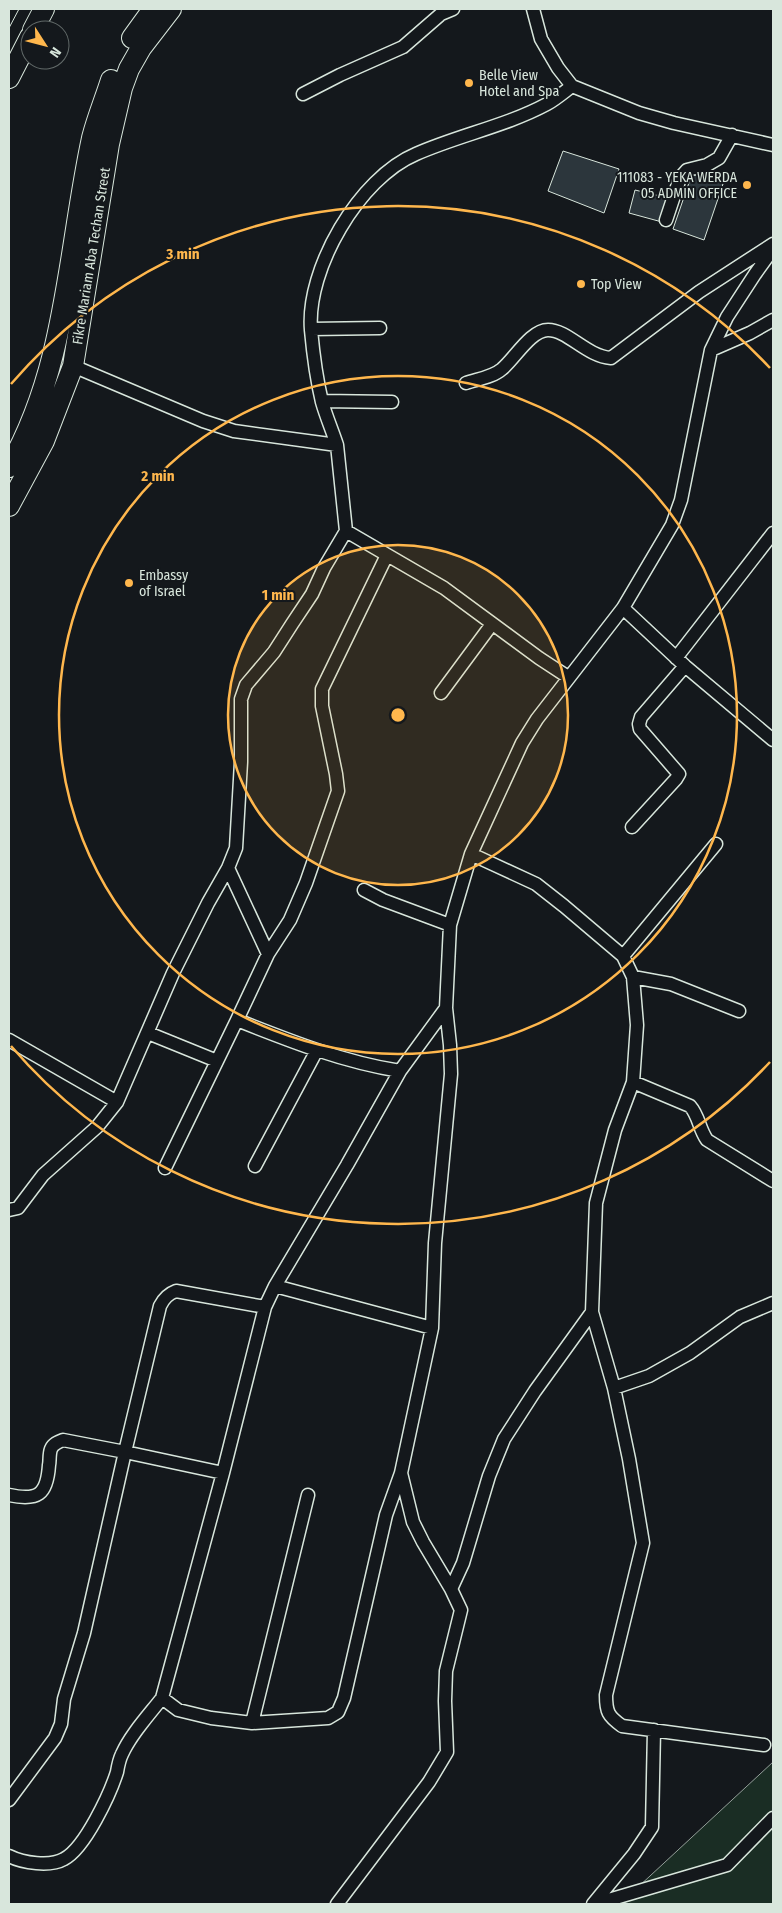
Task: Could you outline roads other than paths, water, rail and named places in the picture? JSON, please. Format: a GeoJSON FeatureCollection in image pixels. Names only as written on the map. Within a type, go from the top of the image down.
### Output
{"type":"FeatureCollection","features":[{"type":"Feature","properties":{"kind":"main road","name":"Fikre Mariam Aba Techan Street"},"geometry":{"type":"LineString","coordinates":[[9,467],[29,426],[46,380],[64,310],[74,237],[93,136],[112,75],[136,31],[153,9]]}},
{"type":"Feature","properties":{"kind":"main road","name":"Fikre Mariam Aba Techan Street"},"geometry":{"type":"LineString","coordinates":[[9,506],[44,441],[73,366],[109,144],[118,101],[129,70],[141,48],[171,9]]}},
{"type":"Feature","properties":{"kind":"main road"},"geometry":{"type":"LineString","coordinates":[[9,78],[20,56]]}},
{"type":"Feature","properties":{"kind":"main road"},"geometry":{"type":"LineString","coordinates":[[46,380],[66,388]]}},
{"type":"Feature","properties":{"kind":"street"},"geometry":{"type":"LineString","coordinates":[[303,94],[340,75],[404,47],[442,14],[453,9]]}},
{"type":"Feature","properties":{"kind":"street"},"geometry":{"type":"LineString","coordinates":[[533,9],[542,39],[558,68],[572,86],[639,113],[665,121],[773,145]]}},
{"type":"Feature","properties":{"kind":"street"},"geometry":{"type":"LineString","coordinates":[[9,1210],[18,1208],[43,1175],[97,1127],[117,1102],[173,973],[228,868],[236,848],[241,762],[241,699],[246,685],[274,652],[312,594],[324,568],[346,531],[337,445],[322,402],[311,330],[312,300],[319,274],[335,239],[353,207],[390,168],[415,154],[475,133],[547,104],[572,86]]}},
{"type":"Feature","properties":{"kind":"street"},"geometry":{"type":"LineString","coordinates":[[666,220],[680,178],[687,170],[708,165],[719,158],[732,135]]}},
{"type":"Feature","properties":{"kind":"street"},"geometry":{"type":"LineString","coordinates":[[466,383],[502,370],[536,334],[548,330],[562,333],[581,347],[601,357],[611,358],[706,286],[773,244]]}},
{"type":"Feature","properties":{"kind":"street"},"geometry":{"type":"LineString","coordinates":[[162,1698],[178,1710],[211,1718],[252,1722],[328,1718],[338,1712],[344,1698],[386,1515],[401,1472],[432,1328],[436,1243],[451,1074],[446,1008],[450,925],[471,854],[522,743],[568,677],[623,608],[672,525],[678,508],[711,350],[727,317],[773,249]]}},
{"type":"Feature","properties":{"kind":"street"},"geometry":{"type":"LineString","coordinates":[[711,350],[750,333],[773,320]]}},
{"type":"Feature","properties":{"kind":"street"},"geometry":{"type":"LineString","coordinates":[[311,330],[380,328]]}},
{"type":"Feature","properties":{"kind":"street"},"geometry":{"type":"LineString","coordinates":[[73,366],[203,421],[234,431],[337,445]]}},
{"type":"Feature","properties":{"kind":"street"},"geometry":{"type":"LineString","coordinates":[[322,402],[392,402]]}},
{"type":"Feature","properties":{"kind":"street"},"geometry":{"type":"LineString","coordinates":[[346,531],[444,588],[568,677]]}},
{"type":"Feature","properties":{"kind":"street"},"geometry":{"type":"LineString","coordinates":[[632,827],[676,780],[679,774],[640,729],[641,717],[773,533]]}},
{"type":"Feature","properties":{"kind":"street"},"geometry":{"type":"LineString","coordinates":[[165,1168],[268,954],[290,920],[306,883],[338,791],[322,706],[322,689],[387,555]]}},
{"type":"Feature","properties":{"kind":"street"},"geometry":{"type":"LineString","coordinates":[[623,608],[681,662],[773,740]]}},
{"type":"Feature","properties":{"kind":"street"},"geometry":{"type":"LineString","coordinates":[[441,693],[492,624]]}},
{"type":"Feature","properties":{"kind":"street"},"geometry":{"type":"LineString","coordinates":[[624,956],[716,844]]}},
{"type":"Feature","properties":{"kind":"street"},"geometry":{"type":"LineString","coordinates":[[471,854],[536,884],[599,933],[624,956],[633,977],[637,1025],[633,1082],[615,1130],[596,1204],[592,1312],[614,1388],[629,1459],[643,1543],[606,1695],[606,1709],[611,1718],[622,1726],[764,1745]]}},
{"type":"Feature","properties":{"kind":"street"},"geometry":{"type":"LineString","coordinates":[[228,868],[268,954]]}},
{"type":"Feature","properties":{"kind":"street"},"geometry":{"type":"LineString","coordinates":[[364,890],[383,900],[450,925]]}},
{"type":"Feature","properties":{"kind":"street"},"geometry":{"type":"LineString","coordinates":[[633,977],[671,984],[739,1011]]}},
{"type":"Feature","properties":{"kind":"street"},"geometry":{"type":"LineString","coordinates":[[9,1856],[36,1863],[54,1863],[65,1859],[79,1845],[99,1814],[116,1773],[120,1756],[162,1698],[265,1307],[275,1286],[348,1165],[400,1071],[446,1008]]}},
{"type":"Feature","properties":{"kind":"street"},"geometry":{"type":"LineString","coordinates":[[237,1020],[317,1050],[378,1067],[400,1071]]}},
{"type":"Feature","properties":{"kind":"street"},"geometry":{"type":"LineString","coordinates":[[148,1033],[217,1060]]}},
{"type":"Feature","properties":{"kind":"street"},"geometry":{"type":"LineString","coordinates":[[9,1040],[117,1102]]}},
{"type":"Feature","properties":{"kind":"street"},"geometry":{"type":"LineString","coordinates":[[255,1166],[317,1050]]}},
{"type":"Feature","properties":{"kind":"street"},"geometry":{"type":"LineString","coordinates":[[633,1082],[690,1106],[696,1112],[701,1132],[707,1140],[773,1181]]}},
{"type":"Feature","properties":{"kind":"street"},"geometry":{"type":"LineString","coordinates":[[275,1286],[432,1328]]}},
{"type":"Feature","properties":{"kind":"street"},"geometry":{"type":"LineString","coordinates":[[9,1800],[55,1738],[61,1724],[64,1699],[84,1632],[160,1306],[164,1299],[176,1291],[265,1307]]}},
{"type":"Feature","properties":{"kind":"street"},"geometry":{"type":"LineString","coordinates":[[614,1388],[649,1376],[690,1353],[740,1317],[773,1303]]}},
{"type":"Feature","properties":{"kind":"street"},"geometry":{"type":"LineString","coordinates":[[451,1589],[463,1563],[489,1476],[504,1439],[535,1391],[592,1312]]}},
{"type":"Feature","properties":{"kind":"street"},"geometry":{"type":"LineString","coordinates":[[9,1495],[26,1498],[36,1496],[44,1488],[48,1483],[51,1450],[56,1443],[63,1440],[223,1472]]}},
{"type":"Feature","properties":{"kind":"street"},"geometry":{"type":"LineString","coordinates":[[337,1904],[429,1782],[447,1752],[446,1671],[461,1610],[413,1522],[401,1472]]}},
{"type":"Feature","properties":{"kind":"street"},"geometry":{"type":"LineString","coordinates":[[252,1722],[308,1495]]}},
{"type":"Feature","properties":{"kind":"street"},"geometry":{"type":"LineString","coordinates":[[594,1904],[634,1854],[652,1827],[654,1730]]}},
{"type":"Feature","properties":{"kind":"street"},"geometry":{"type":"LineString","coordinates":[[594,1904],[727,1865],[773,1818]]}},
{"type":"Feature","properties":{"kind":"tram line"},"geometry":{"type":"LineString","coordinates":[[9,28],[19,9]]}},
{"type":"Feature","properties":{"kind":"place","name":"Belle View Hotel and Spa"},"geometry":{"type":"Point","coordinates":[469,83]}},
{"type":"Feature","properties":{"kind":"place","name":"111083 - YEKA WERDA 05 ADMIN OFFICE"},"geometry":{"type":"Point","coordinates":[747,185]}},
{"type":"Feature","properties":{"kind":"place","name":"Top View"},"geometry":{"type":"Point","coordinates":[581,284]}},
{"type":"Feature","properties":{"kind":"place","name":"Embassy of Israel"},"geometry":{"type":"Point","coordinates":[129,583]}}]}
